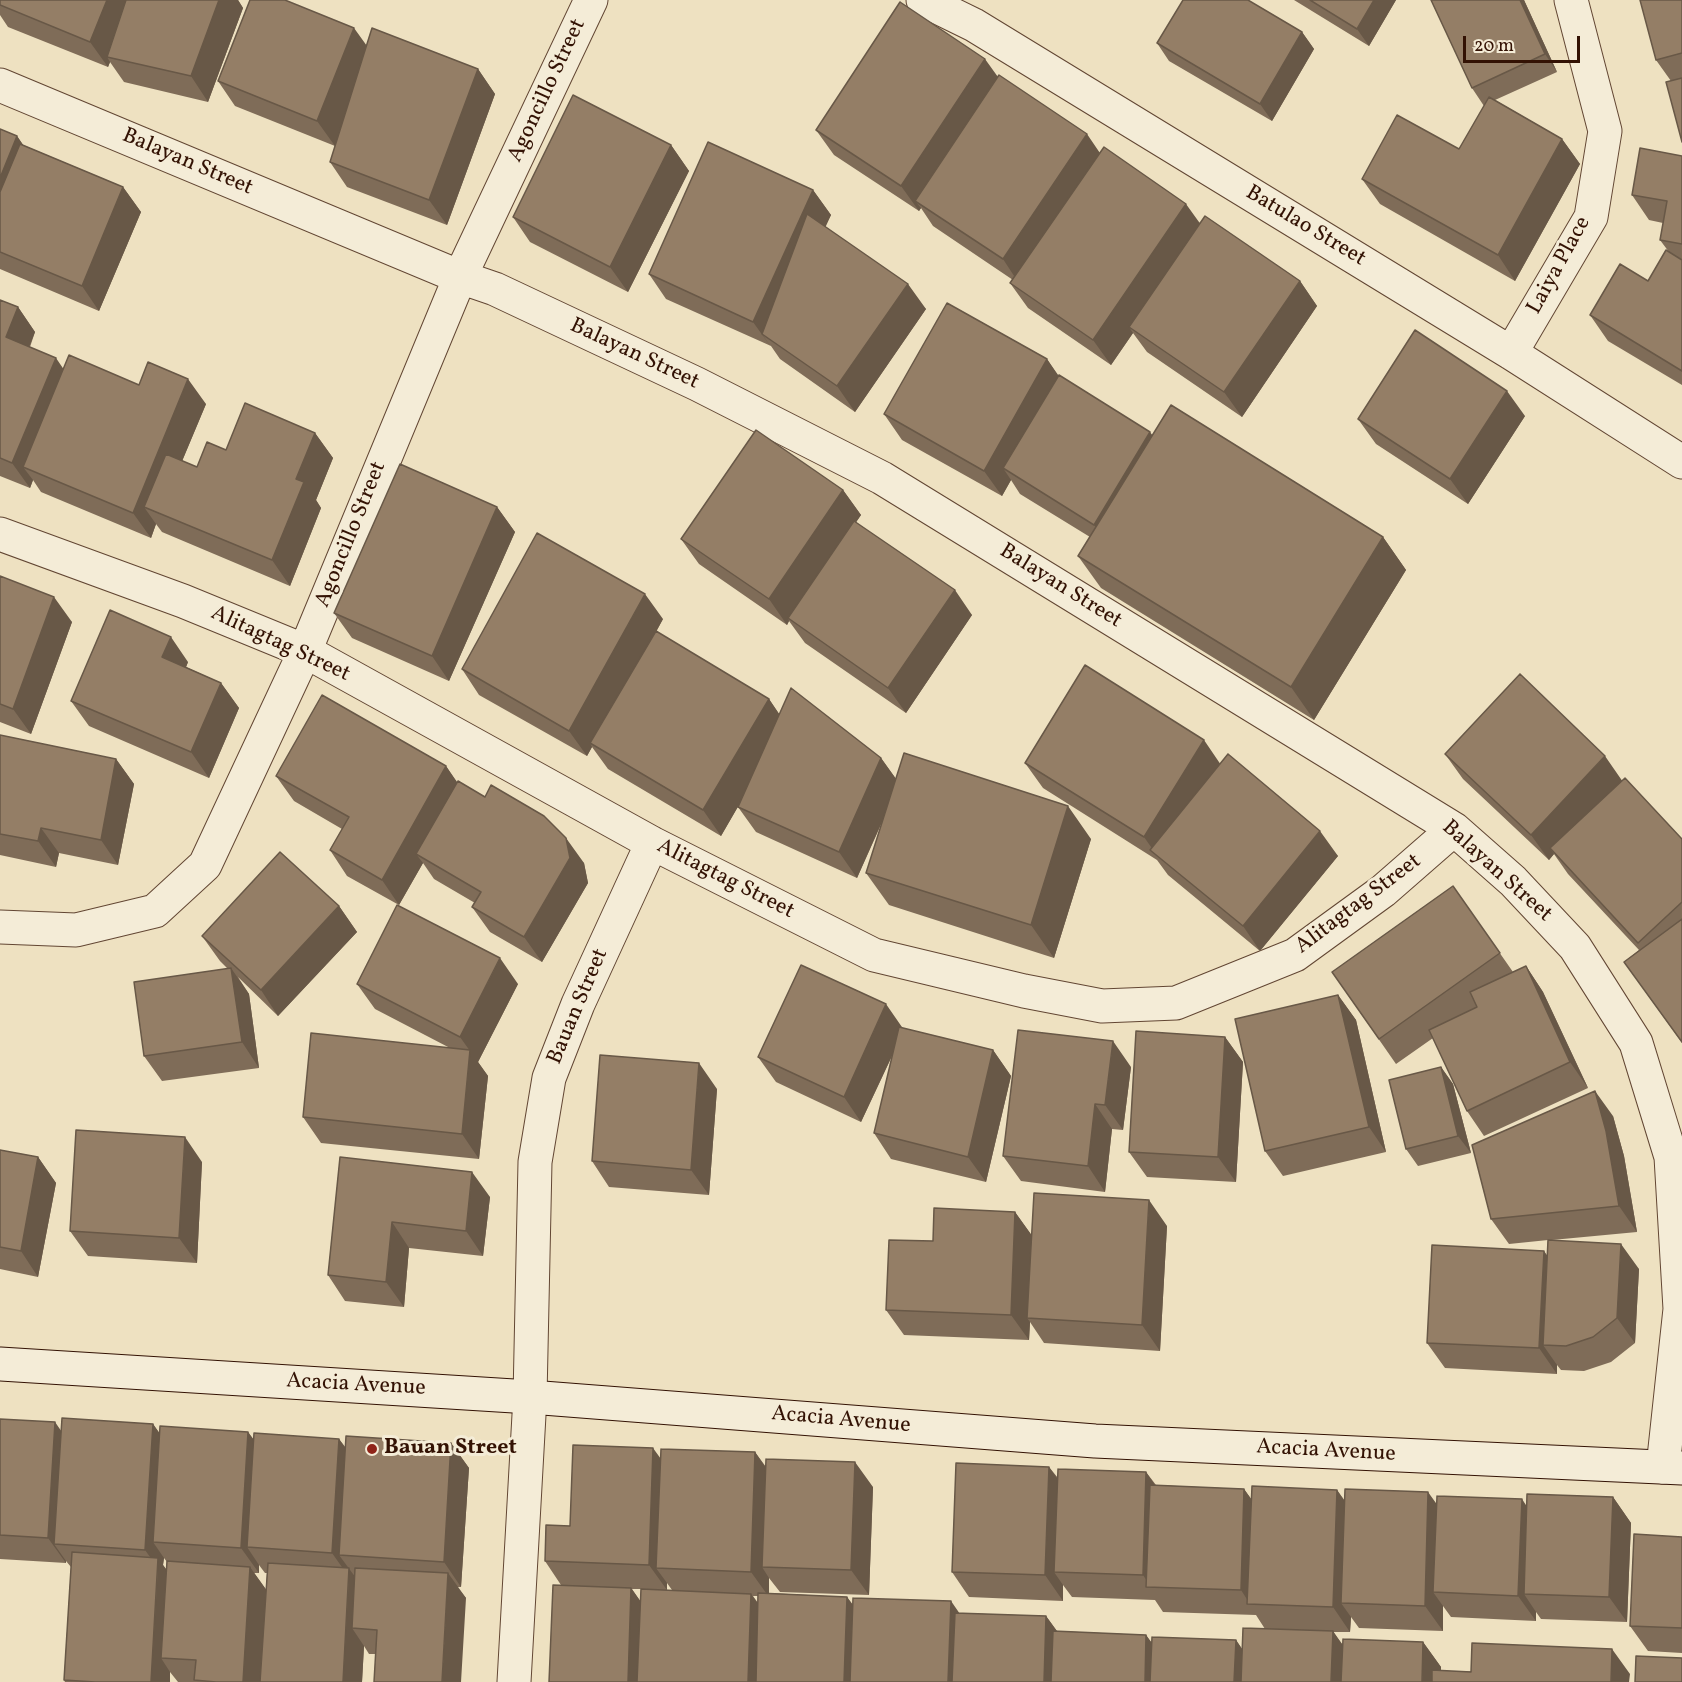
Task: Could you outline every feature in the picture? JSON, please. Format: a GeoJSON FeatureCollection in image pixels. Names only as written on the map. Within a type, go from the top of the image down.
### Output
{"type":"FeatureCollection","features":[{"type":"Feature","properties":{"kind":"street","name":"Agoncillo Street"},"geometry":{"type":"LineString","coordinates":[[0,927],[76,930],[155,911],[205,865],[304,651],[460,277],[591,0]]}},
{"type":"Feature","properties":{"kind":"street","name":"Batulao Street"},"geometry":{"type":"LineString","coordinates":[[923,0],[980,12],[1682,462]]}},
{"type":"Feature","properties":{"kind":"street","name":"Laiya Place"},"geometry":{"type":"LineString","coordinates":[[1511,353],[1591,217],[1605,131],[1571,0]]}},
{"type":"Feature","properties":{"kind":"street","name":"Balayan Street"},"geometry":{"type":"LineString","coordinates":[[0,86],[460,277],[495,289],[697,384],[882,478],[1454,829],[1513,881],[1575,947],[1636,1043],[1671,1157],[1680,1309],[1673,1467]]}},
{"type":"Feature","properties":{"kind":"street","name":"Alitagtag Street"},"geometry":{"type":"LineString","coordinates":[[0,534],[183,601],[304,651],[652,843],[874,955],[1024,991],[1102,1006],[1176,1003],[1295,955],[1383,891],[1454,829]]}},
{"type":"Feature","properties":{"kind":"street","name":"Bauan Street"},"geometry":{"type":"LineString","coordinates":[[514,1682],[530,1397],[535,1162],[549,1078],[578,1004],[652,843]]}},
{"type":"Feature","properties":{"kind":"street","name":"Acacia Avenue"},"geometry":{"type":"LineString","coordinates":[[0,1364],[530,1397],[1095,1442],[1673,1467]]}},
{"type":"Feature","properties":{"kind":"building"},"geometry":{"type":"Polygon","coordinates":[[[0,0],[107,0],[90,42],[0,5],[0,0]]]}},
{"type":"Feature","properties":{"kind":"building"},"geometry":{"type":"Polygon","coordinates":[[[126,0],[219,0],[191,76],[107,57],[126,0]]]}},
{"type":"Feature","properties":{"kind":"building"},"geometry":{"type":"Polygon","coordinates":[[[250,0],[285,0],[354,28],[317,121],[218,81],[250,0]]]}},
{"type":"Feature","properties":{"kind":"building"},"geometry":{"type":"Polygon","coordinates":[[[1183,0],[1248,0],[1302,32],[1260,104],[1157,43],[1183,0]]]}},
{"type":"Feature","properties":{"kind":"building"},"geometry":{"type":"Polygon","coordinates":[[[1310,0],[1374,0],[1357,29],[1310,0]]]}},
{"type":"Feature","properties":{"kind":"building"},"geometry":{"type":"Polygon","coordinates":[[[1431,0],[1520,0],[1545,54],[1472,88],[1431,0]]]}},
{"type":"Feature","properties":{"kind":"building"},"geometry":{"type":"Polygon","coordinates":[[[1640,0],[1682,0],[1682,53],[1656,60],[1640,0]]]}},
{"type":"Feature","properties":{"kind":"building"},"geometry":{"type":"Polygon","coordinates":[[[900,2],[985,59],[901,186],[816,130],[900,2]]]}},
{"type":"Feature","properties":{"kind":"building"},"geometry":{"type":"Polygon","coordinates":[[[372,28],[478,69],[429,200],[330,162],[372,28]]]}},
{"type":"Feature","properties":{"kind":"building"},"geometry":{"type":"Polygon","coordinates":[[[999,75],[1087,134],[1003,259],[915,201],[999,75]]]}},
{"type":"Feature","properties":{"kind":"building"},"geometry":{"type":"Polygon","coordinates":[[[1682,78],[1682,142],[1666,82],[1682,78]]]}},
{"type":"Feature","properties":{"kind":"building"},"geometry":{"type":"Polygon","coordinates":[[[573,95],[671,145],[610,267],[513,217],[573,95]]]}},
{"type":"Feature","properties":{"kind":"building"},"geometry":{"type":"Polygon","coordinates":[[[1489,97],[1562,139],[1498,255],[1362,179],[1397,115],[1459,149],[1489,97]]]}},
{"type":"Feature","properties":{"kind":"building"},"geometry":{"type":"Polygon","coordinates":[[[0,129],[17,136],[0,178],[0,129]]]}},
{"type":"Feature","properties":{"kind":"building"},"geometry":{"type":"Polygon","coordinates":[[[708,142],[813,190],[753,322],[649,274],[708,142]]]}},
{"type":"Feature","properties":{"kind":"building"},"geometry":{"type":"Polygon","coordinates":[[[20,144],[123,187],[82,286],[0,252],[0,192],[20,144]]]}},
{"type":"Feature","properties":{"kind":"building"},"geometry":{"type":"Polygon","coordinates":[[[1104,147],[1186,204],[1093,340],[1010,283],[1104,147]]]}},
{"type":"Feature","properties":{"kind":"building"},"geometry":{"type":"Polygon","coordinates":[[[1640,148],[1682,156],[1682,244],[1660,240],[1667,201],[1632,195],[1640,148]]]}},
{"type":"Feature","properties":{"kind":"building"},"geometry":{"type":"Polygon","coordinates":[[[807,214],[908,284],[837,386],[762,334],[807,214]]]}},
{"type":"Feature","properties":{"kind":"building"},"geometry":{"type":"Polygon","coordinates":[[[1205,216],[1300,281],[1224,392],[1129,327],[1205,216]]]}},
{"type":"Feature","properties":{"kind":"building"},"geometry":{"type":"Polygon","coordinates":[[[1666,250],[1682,260],[1682,371],[1590,315],[1620,264],[1648,281],[1666,250]]]}},
{"type":"Feature","properties":{"kind":"building"},"geometry":{"type":"Polygon","coordinates":[[[0,300],[18,307],[6,337],[56,358],[12,463],[0,458],[0,300]]]}},
{"type":"Feature","properties":{"kind":"building"},"geometry":{"type":"Polygon","coordinates":[[[947,303],[1047,359],[984,471],[884,414],[947,303]]]}},
{"type":"Feature","properties":{"kind":"building"},"geometry":{"type":"Polygon","coordinates":[[[1415,330],[1507,391],[1450,479],[1358,419],[1415,330]]]}},
{"type":"Feature","properties":{"kind":"building"},"geometry":{"type":"Polygon","coordinates":[[[69,355],[139,385],[148,362],[188,379],[133,513],[23,467],[69,355]]]}},
{"type":"Feature","properties":{"kind":"building"},"geometry":{"type":"Polygon","coordinates":[[[1059,375],[1150,432],[1094,525],[1003,468],[1059,375]]]}},
{"type":"Feature","properties":{"kind":"building"},"geometry":{"type":"Polygon","coordinates":[[[245,403],[315,433],[296,479],[304,482],[272,560],[144,507],[166,454],[197,467],[207,442],[226,450],[245,403]]]}},
{"type":"Feature","properties":{"kind":"building"},"geometry":{"type":"Polygon","coordinates":[[[1171,405],[1383,537],[1291,687],[1078,556],[1171,405]]]}},
{"type":"Feature","properties":{"kind":"building"},"geometry":{"type":"Polygon","coordinates":[[[756,430],[843,490],[769,599],[681,539],[756,430]]]}},
{"type":"Feature","properties":{"kind":"building"},"geometry":{"type":"Polygon","coordinates":[[[400,464],[497,507],[432,656],[334,613],[400,464]]]}},
{"type":"Feature","properties":{"kind":"building"},"geometry":{"type":"Polygon","coordinates":[[[854,521],[955,590],[888,688],[788,618],[854,521]]]}},
{"type":"Feature","properties":{"kind":"building"},"geometry":{"type":"Polygon","coordinates":[[[537,533],[645,594],[569,731],[462,669],[537,533]]]}},
{"type":"Feature","properties":{"kind":"building"},"geometry":{"type":"Polygon","coordinates":[[[0,576],[54,597],[13,709],[0,704],[0,576]]]}},
{"type":"Feature","properties":{"kind":"building"},"geometry":{"type":"Polygon","coordinates":[[[110,610],[171,637],[162,657],[221,683],[191,752],[71,701],[110,610]]]}},
{"type":"Feature","properties":{"kind":"building"},"geometry":{"type":"Polygon","coordinates":[[[656,631],[769,699],[703,810],[590,743],[656,631]]]}},
{"type":"Feature","properties":{"kind":"building"},"geometry":{"type":"Polygon","coordinates":[[[1085,665],[1204,740],[1144,837],[1025,763],[1085,665]]]}},
{"type":"Feature","properties":{"kind":"building"},"geometry":{"type":"Polygon","coordinates":[[[1520,674],[1605,756],[1531,835],[1445,754],[1520,674]]]}},
{"type":"Feature","properties":{"kind":"building"},"geometry":{"type":"Polygon","coordinates":[[[791,688],[881,758],[839,852],[738,807],[791,688]]]}},
{"type":"Feature","properties":{"kind":"building"},"geometry":{"type":"Polygon","coordinates":[[[322,695],[446,766],[382,880],[330,850],[349,817],[276,776],[322,695]]]}},
{"type":"Feature","properties":{"kind":"building"},"geometry":{"type":"Polygon","coordinates":[[[0,735],[116,759],[101,840],[41,828],[38,841],[0,834],[0,735]]]}},
{"type":"Feature","properties":{"kind":"building"},"geometry":{"type":"Polygon","coordinates":[[[904,753],[1068,806],[1031,925],[866,873],[904,753]]]}},
{"type":"Feature","properties":{"kind":"building"},"geometry":{"type":"Polygon","coordinates":[[[1228,754],[1320,831],[1243,926],[1150,850],[1228,754]]]}},
{"type":"Feature","properties":{"kind":"building"},"geometry":{"type":"Polygon","coordinates":[[[1625,778],[1682,839],[1682,902],[1638,943],[1550,848],[1625,778]]]}},
{"type":"Feature","properties":{"kind":"building"},"geometry":{"type":"Polygon","coordinates":[[[458,781],[485,797],[491,785],[544,816],[566,838],[570,858],[524,937],[472,907],[481,892],[416,854],[458,781]]]}},
{"type":"Feature","properties":{"kind":"building"},"geometry":{"type":"Polygon","coordinates":[[[280,852],[339,906],[261,990],[202,936],[280,852]]]}},
{"type":"Feature","properties":{"kind":"building"},"geometry":{"type":"Polygon","coordinates":[[[1453,886],[1500,953],[1379,1039],[1332,972],[1453,886]]]}},
{"type":"Feature","properties":{"kind":"building"},"geometry":{"type":"Polygon","coordinates":[[[397,905],[500,958],[460,1037],[357,984],[397,905]]]}},
{"type":"Feature","properties":{"kind":"building"},"geometry":{"type":"Polygon","coordinates":[[[1682,919],[1682,1042],[1624,962],[1682,919]]]}},
{"type":"Feature","properties":{"kind":"building"},"geometry":{"type":"Polygon","coordinates":[[[801,965],[886,1004],[844,1097],[758,1057],[801,965]]]}},
{"type":"Feature","properties":{"kind":"building"},"geometry":{"type":"Polygon","coordinates":[[[1526,966],[1570,1062],[1467,1111],[1429,1030],[1477,1007],[1470,992],[1526,966]]]}},
{"type":"Feature","properties":{"kind":"building"},"geometry":{"type":"Polygon","coordinates":[[[231,968],[242,1042],[144,1056],[134,982],[231,968]]]}},
{"type":"Feature","properties":{"kind":"building"},"geometry":{"type":"Polygon","coordinates":[[[1338,995],[1369,1127],[1265,1151],[1235,1019],[1338,995]]]}},
{"type":"Feature","properties":{"kind":"building"},"geometry":{"type":"Polygon","coordinates":[[[899,1027],[993,1050],[968,1157],[874,1133],[899,1027]]]}},
{"type":"Feature","properties":{"kind":"building"},"geometry":{"type":"Polygon","coordinates":[[[1018,1030],[1113,1041],[1105,1105],[1095,1104],[1088,1166],[1003,1156],[1018,1030]]]}},
{"type":"Feature","properties":{"kind":"building"},"geometry":{"type":"Polygon","coordinates":[[[1136,1031],[1225,1037],[1218,1157],[1129,1152],[1136,1031]]]}},
{"type":"Feature","properties":{"kind":"building"},"geometry":{"type":"Polygon","coordinates":[[[311,1033],[470,1050],[462,1134],[303,1117],[311,1033]]]}},
{"type":"Feature","properties":{"kind":"building"},"geometry":{"type":"Polygon","coordinates":[[[600,1055],[699,1063],[691,1170],[592,1161],[600,1055]]]}},
{"type":"Feature","properties":{"kind":"building"},"geometry":{"type":"Polygon","coordinates":[[[1441,1067],[1458,1136],[1406,1149],[1389,1080],[1441,1067]]]}},
{"type":"Feature","properties":{"kind":"building"},"geometry":{"type":"Polygon","coordinates":[[[1595,1091],[1606,1131],[1619,1206],[1491,1219],[1472,1145],[1595,1091]]]}},
{"type":"Feature","properties":{"kind":"building"},"geometry":{"type":"Polygon","coordinates":[[[76,1130],[185,1137],[179,1238],[70,1231],[76,1130]]]}},
{"type":"Feature","properties":{"kind":"building"},"geometry":{"type":"Polygon","coordinates":[[[0,1150],[38,1157],[21,1251],[0,1247],[0,1150]]]}},
{"type":"Feature","properties":{"kind":"building"},"geometry":{"type":"Polygon","coordinates":[[[340,1157],[472,1172],[466,1231],[392,1222],[386,1282],[328,1275],[340,1157]]]}},
{"type":"Feature","properties":{"kind":"building"},"geometry":{"type":"Polygon","coordinates":[[[1034,1193],[1149,1200],[1142,1325],[1027,1318],[1034,1193]]]}},
{"type":"Feature","properties":{"kind":"building"},"geometry":{"type":"Polygon","coordinates":[[[934,1208],[1015,1212],[1011,1315],[886,1310],[889,1240],[933,1241],[934,1208]]]}},
{"type":"Feature","properties":{"kind":"building"},"geometry":{"type":"Polygon","coordinates":[[[1548,1240],[1621,1244],[1617,1318],[1593,1337],[1566,1346],[1543,1345],[1548,1240]]]}},
{"type":"Feature","properties":{"kind":"building"},"geometry":{"type":"Polygon","coordinates":[[[1432,1245],[1544,1251],[1539,1348],[1427,1343],[1432,1245]]]}},
{"type":"Feature","properties":{"kind":"building"},"geometry":{"type":"Polygon","coordinates":[[[62,1418],[153,1424],[145,1550],[54,1544],[62,1418]]]}},
{"type":"Feature","properties":{"kind":"building"},"geometry":{"type":"Polygon","coordinates":[[[0,1419],[55,1422],[48,1538],[0,1535],[0,1419]]]}},
{"type":"Feature","properties":{"kind":"building"},"geometry":{"type":"Polygon","coordinates":[[[160,1426],[248,1432],[241,1548],[153,1542],[160,1426]]]}},
{"type":"Feature","properties":{"kind":"building"},"geometry":{"type":"Polygon","coordinates":[[[254,1433],[339,1439],[332,1553],[247,1547],[254,1433]]]}},
{"type":"Feature","properties":{"kind":"building"},"geometry":{"type":"Polygon","coordinates":[[[346,1436],[451,1443],[444,1562],[339,1555],[346,1436]]]}},
{"type":"Feature","properties":{"kind":"building"},"geometry":{"type":"Polygon","coordinates":[[[573,1445],[653,1448],[649,1565],[545,1561],[546,1525],[570,1526],[573,1445]]]}},
{"type":"Feature","properties":{"kind":"building"},"geometry":{"type":"Polygon","coordinates":[[[661,1449],[755,1452],[751,1572],[656,1568],[661,1449]]]}},
{"type":"Feature","properties":{"kind":"building"},"geometry":{"type":"Polygon","coordinates":[[[766,1459],[855,1462],[851,1570],[762,1567],[766,1459]]]}},
{"type":"Feature","properties":{"kind":"building"},"geometry":{"type":"Polygon","coordinates":[[[956,1463],[1049,1467],[1045,1575],[952,1572],[956,1463]]]}},
{"type":"Feature","properties":{"kind":"building"},"geometry":{"type":"Polygon","coordinates":[[[1058,1469],[1146,1472],[1143,1575],[1054,1572],[1058,1469]]]}},
{"type":"Feature","properties":{"kind":"building"},"geometry":{"type":"Polygon","coordinates":[[[1150,1485],[1244,1489],[1241,1590],[1146,1587],[1150,1485]]]}},
{"type":"Feature","properties":{"kind":"building"},"geometry":{"type":"Polygon","coordinates":[[[1252,1486],[1337,1490],[1333,1607],[1247,1604],[1252,1486]]]}},
{"type":"Feature","properties":{"kind":"building"},"geometry":{"type":"Polygon","coordinates":[[[1345,1489],[1428,1492],[1425,1606],[1341,1603],[1345,1489]]]}},
{"type":"Feature","properties":{"kind":"building"},"geometry":{"type":"Polygon","coordinates":[[[1527,1494],[1613,1497],[1609,1597],[1524,1594],[1527,1494]]]}},
{"type":"Feature","properties":{"kind":"building"},"geometry":{"type":"Polygon","coordinates":[[[1437,1496],[1522,1499],[1518,1596],[1433,1592],[1437,1496]]]}},
{"type":"Feature","properties":{"kind":"building"},"geometry":{"type":"Polygon","coordinates":[[[1634,1534],[1682,1537],[1682,1628],[1630,1626],[1634,1534]]]}},
{"type":"Feature","properties":{"kind":"building"},"geometry":{"type":"Polygon","coordinates":[[[72,1552],[158,1558],[151,1682],[64,1680],[72,1552]]]}},
{"type":"Feature","properties":{"kind":"building"},"geometry":{"type":"Polygon","coordinates":[[[167,1561],[250,1567],[243,1682],[194,1680],[196,1660],[161,1658],[167,1561]]]}},
{"type":"Feature","properties":{"kind":"building"},"geometry":{"type":"Polygon","coordinates":[[[268,1563],[349,1568],[343,1682],[260,1682],[268,1563]]]}},
{"type":"Feature","properties":{"kind":"building"},"geometry":{"type":"Polygon","coordinates":[[[355,1568],[448,1573],[442,1682],[374,1682],[377,1630],[352,1628],[355,1568]]]}},
{"type":"Feature","properties":{"kind":"building"},"geometry":{"type":"Polygon","coordinates":[[[553,1585],[631,1588],[628,1682],[549,1682],[553,1585]]]}},
{"type":"Feature","properties":{"kind":"building"},"geometry":{"type":"Polygon","coordinates":[[[641,1589],[751,1594],[748,1682],[637,1682],[641,1589]]]}},
{"type":"Feature","properties":{"kind":"building"},"geometry":{"type":"Polygon","coordinates":[[[758,1593],[847,1597],[844,1682],[756,1682],[758,1593]]]}},
{"type":"Feature","properties":{"kind":"building"},"geometry":{"type":"Polygon","coordinates":[[[853,1598],[951,1601],[948,1682],[850,1682],[853,1598]]]}},
{"type":"Feature","properties":{"kind":"building"},"geometry":{"type":"Polygon","coordinates":[[[955,1613],[1046,1616],[1044,1682],[952,1682],[955,1613]]]}},
{"type":"Feature","properties":{"kind":"building"},"geometry":{"type":"Polygon","coordinates":[[[1243,1628],[1333,1631],[1331,1682],[1241,1682],[1243,1628]]]}},
{"type":"Feature","properties":{"kind":"building"},"geometry":{"type":"Polygon","coordinates":[[[1053,1631],[1146,1635],[1145,1682],[1051,1682],[1053,1631]]]}},
{"type":"Feature","properties":{"kind":"building"},"geometry":{"type":"Polygon","coordinates":[[[1152,1637],[1236,1640],[1234,1682],[1150,1682],[1152,1637]]]}},
{"type":"Feature","properties":{"kind":"building"},"geometry":{"type":"Polygon","coordinates":[[[1343,1639],[1423,1642],[1422,1682],[1341,1682],[1343,1639]]]}},
{"type":"Feature","properties":{"kind":"building"},"geometry":{"type":"Polygon","coordinates":[[[1472,1643],[1612,1649],[1611,1682],[1432,1682],[1432,1670],[1471,1672],[1472,1643]]]}},
{"type":"Feature","properties":{"kind":"building"},"geometry":{"type":"Polygon","coordinates":[[[1636,1656],[1682,1658],[1682,1682],[1635,1682],[1636,1656]]]}},
{"type":"Feature","properties":{"kind":"place","name":"Bauan Street"},"geometry":{"type":"Point","coordinates":[372,1449]}}]}
